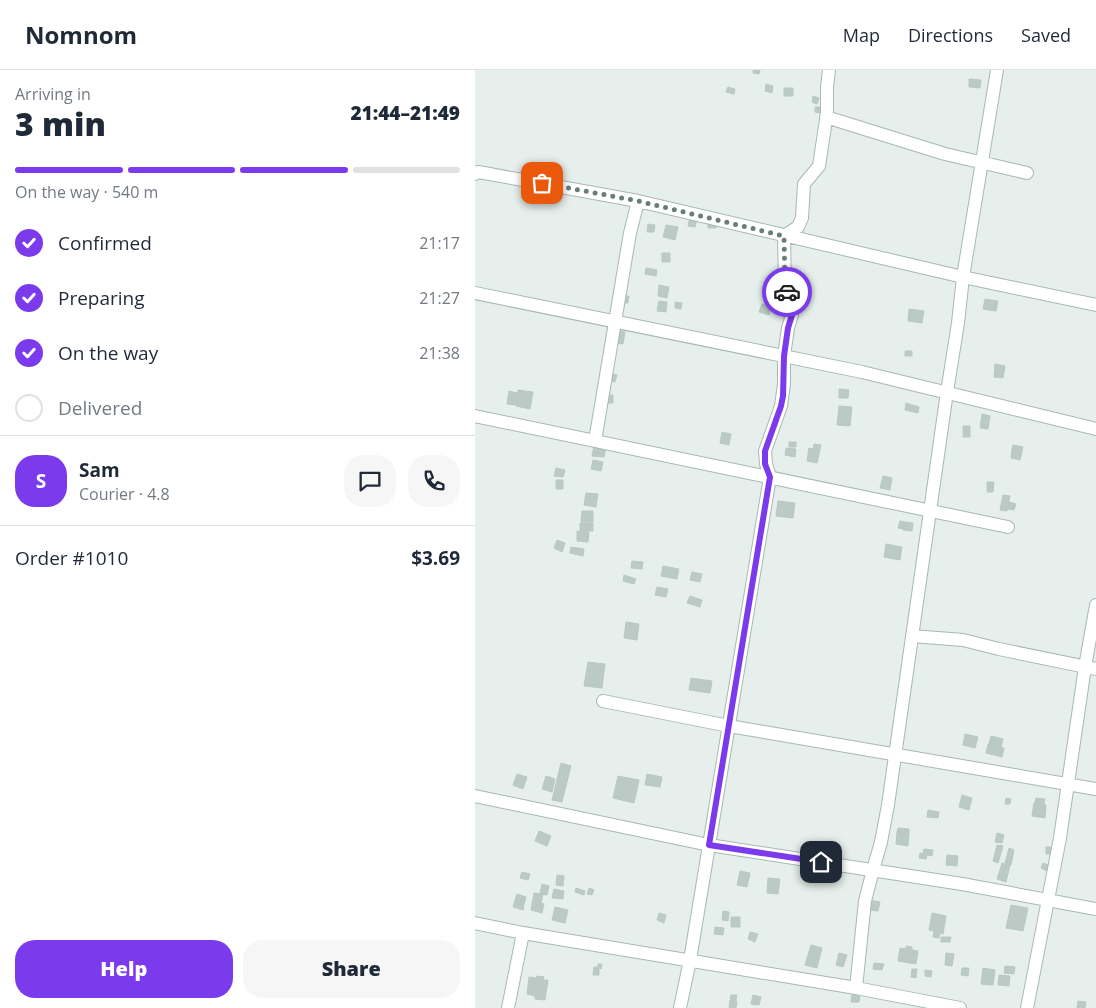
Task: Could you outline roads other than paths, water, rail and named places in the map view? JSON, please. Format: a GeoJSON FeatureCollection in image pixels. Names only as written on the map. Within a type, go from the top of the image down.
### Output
{"type":"FeatureCollection","features":[{"type":"Feature","properties":{"kind":"street"},"geometry":{"type":"LineString","coordinates":[[784,236],[795,230],[800,223],[804,203],[804,184],[819,166],[826,117],[829,70]]}},
{"type":"Feature","properties":{"kind":"street"},"geometry":{"type":"LineString","coordinates":[[856,988],[865,901],[881,842],[895,754],[958,323],[963,277],[997,70]]}},
{"type":"Feature","properties":{"kind":"street"},"geometry":{"type":"LineString","coordinates":[[826,117],[945,154],[1027,173]]}},
{"type":"Feature","properties":{"kind":"street"},"geometry":{"type":"LineString","coordinates":[[475,174],[484,172],[638,201],[963,277],[1096,305]]}},
{"type":"Feature","properties":{"kind":"street"},"geometry":{"type":"LineString","coordinates":[[595,441],[630,233],[638,201]]}},
{"type":"Feature","properties":{"kind":"street"},"geometry":{"type":"LineString","coordinates":[[680,1008],[770,477],[765,464],[765,451],[781,406],[784,384],[784,356],[792,315],[785,284],[784,236]]}},
{"type":"Feature","properties":{"kind":"street"},"geometry":{"type":"LineString","coordinates":[[475,294],[862,372],[1096,428]]}},
{"type":"Feature","properties":{"kind":"street"},"geometry":{"type":"LineString","coordinates":[[475,416],[931,510],[1008,528]]}},
{"type":"Feature","properties":{"kind":"street"},"geometry":{"type":"LineString","coordinates":[[1027,1008],[1060,838],[1067,784],[1091,668],[1096,605]]}},
{"type":"Feature","properties":{"kind":"street"},"geometry":{"type":"LineString","coordinates":[[912,636],[963,640],[1091,668]]}},
{"type":"Feature","properties":{"kind":"street"},"geometry":{"type":"LineString","coordinates":[[603,700],[729,726],[1096,790]]}},
{"type":"Feature","properties":{"kind":"street"},"geometry":{"type":"LineString","coordinates":[[475,796],[709,845],[963,884],[1096,909]]}},
{"type":"Feature","properties":{"kind":"street"},"geometry":{"type":"LineString","coordinates":[[475,923],[523,933],[856,988],[960,1008]]}},
{"type":"Feature","properties":{"kind":"street"},"geometry":{"type":"LineString","coordinates":[[508,1008],[523,933]]}}]}
